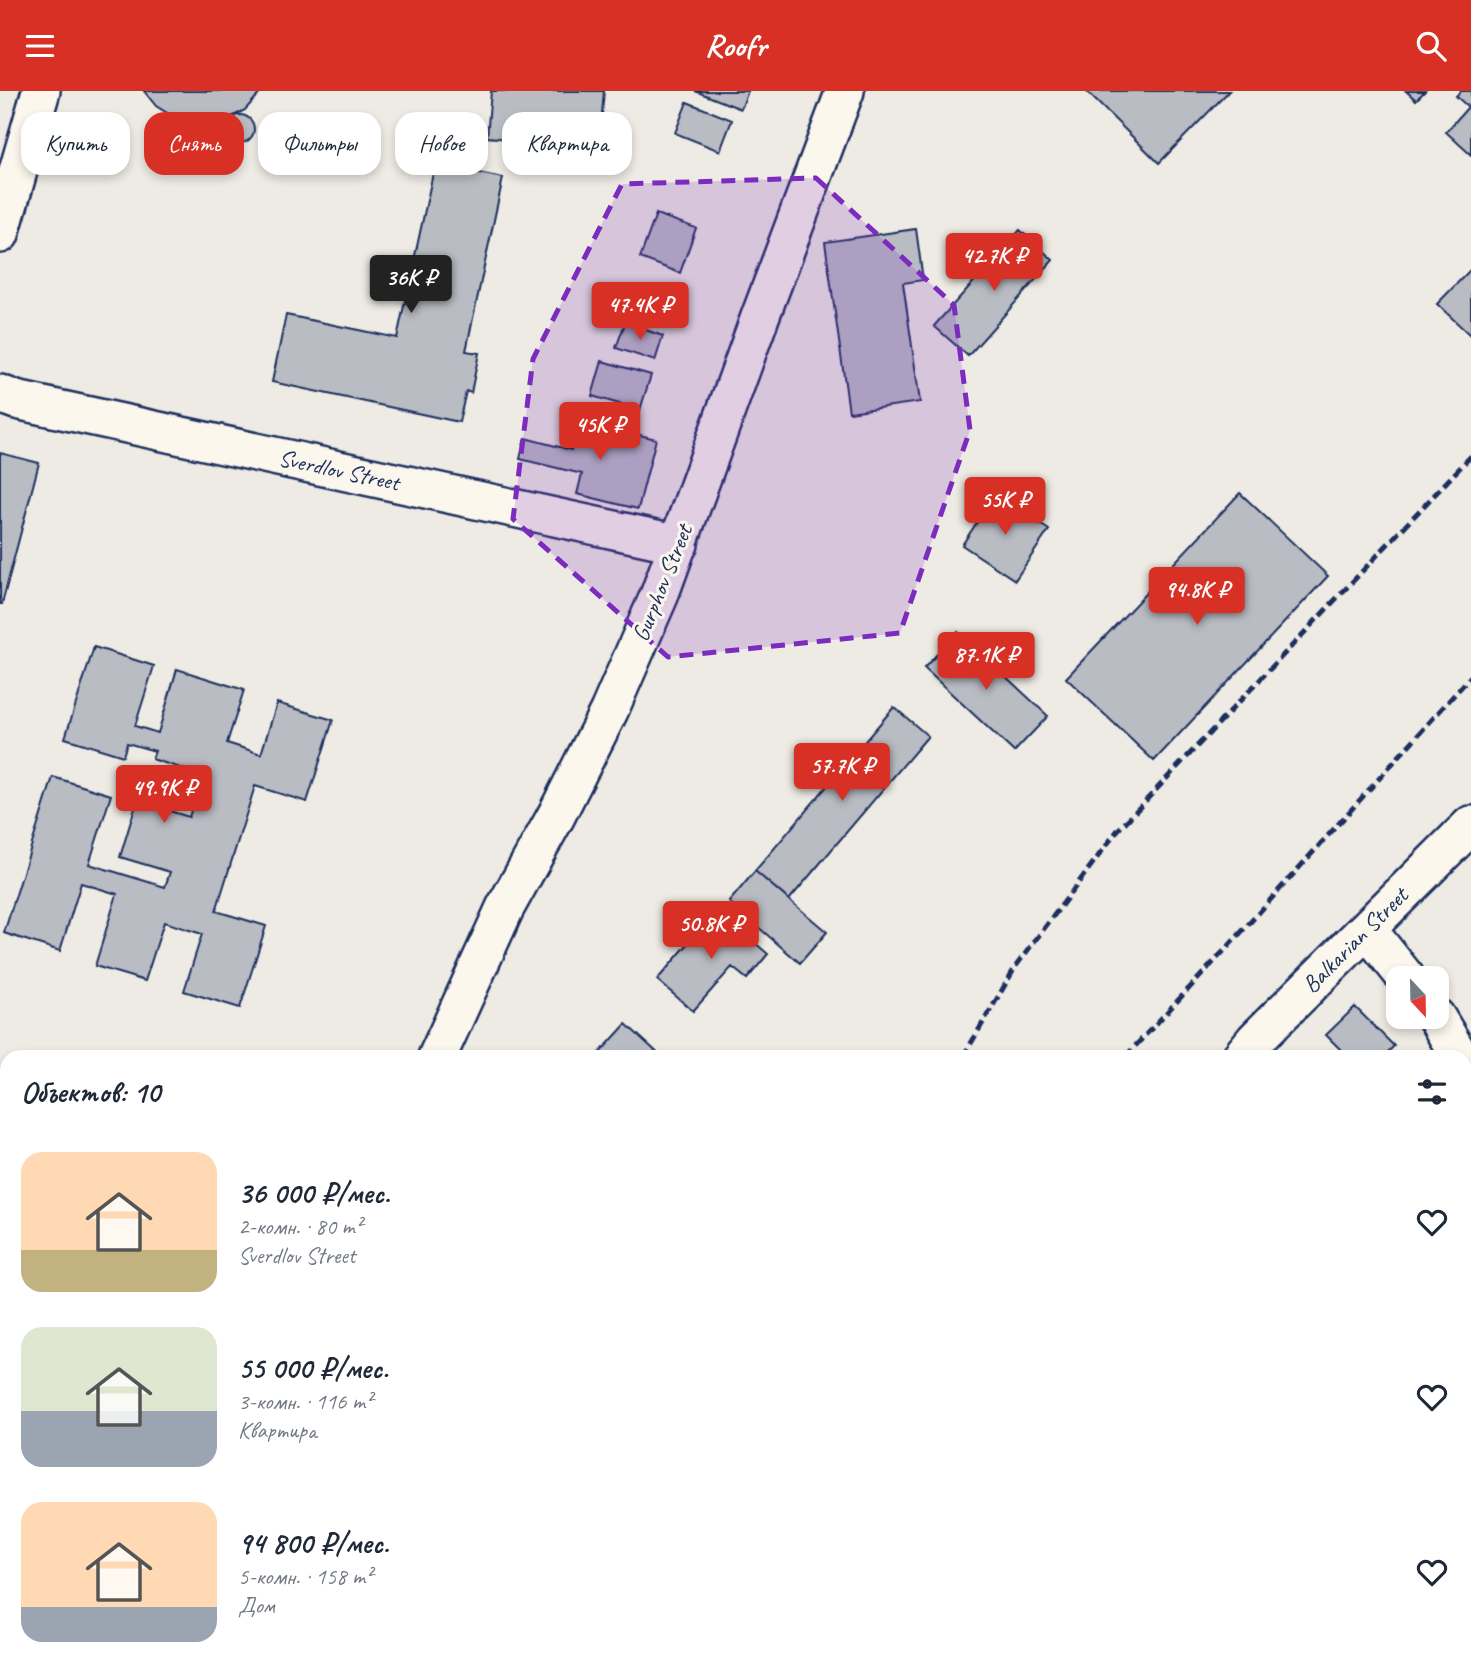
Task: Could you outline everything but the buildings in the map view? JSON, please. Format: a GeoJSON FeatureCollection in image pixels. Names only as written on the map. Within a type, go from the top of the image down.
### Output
{"type":"FeatureCollection","features":[{"type":"Feature","properties":{"kind":"street"},"geometry":{"type":"LineString","coordinates":[[0,235],[41,91]]}},
{"type":"Feature","properties":{"kind":"street","name":"Gurphov Street"},"geometry":{"type":"LineString","coordinates":[[440,1050],[505,908],[556,816],[609,711],[659,596],[845,91]]}},
{"type":"Feature","properties":{"kind":"street","name":"Sverdlov Street"},"geometry":{"type":"LineString","coordinates":[[0,394],[30,403],[679,544]]}},
{"type":"Feature","properties":{"kind":"street","name":"Balkarian Street"},"geometry":{"type":"LineString","coordinates":[[1247,1050],[1471,825]]}},
{"type":"Feature","properties":{"kind":"street"},"geometry":{"type":"LineString","coordinates":[[1367,929],[1396,966]]}},
{"type":"Feature","properties":{"kind":"street"},"geometry":{"type":"LineString","coordinates":[[1443,1029],[1456,1050]]}},
{"type":"Feature","properties":{"kind":"highlighted area"},"geometry":{"type":"Polygon","coordinates":[[[816,178],[954,305],[970,430],[900,633],[668,657],[513,519],[533,359],[622,184],[816,178]]]}},
{"type":"Feature","properties":{"kind":"railway"},"geometry":{"type":"LineString","coordinates":[[967,1050],[1016,966],[1117,831],[1471,456]]}},
{"type":"Feature","properties":{"kind":"railway"},"geometry":{"type":"LineString","coordinates":[[1132,1050],[1237,937],[1471,676]]}}]}
